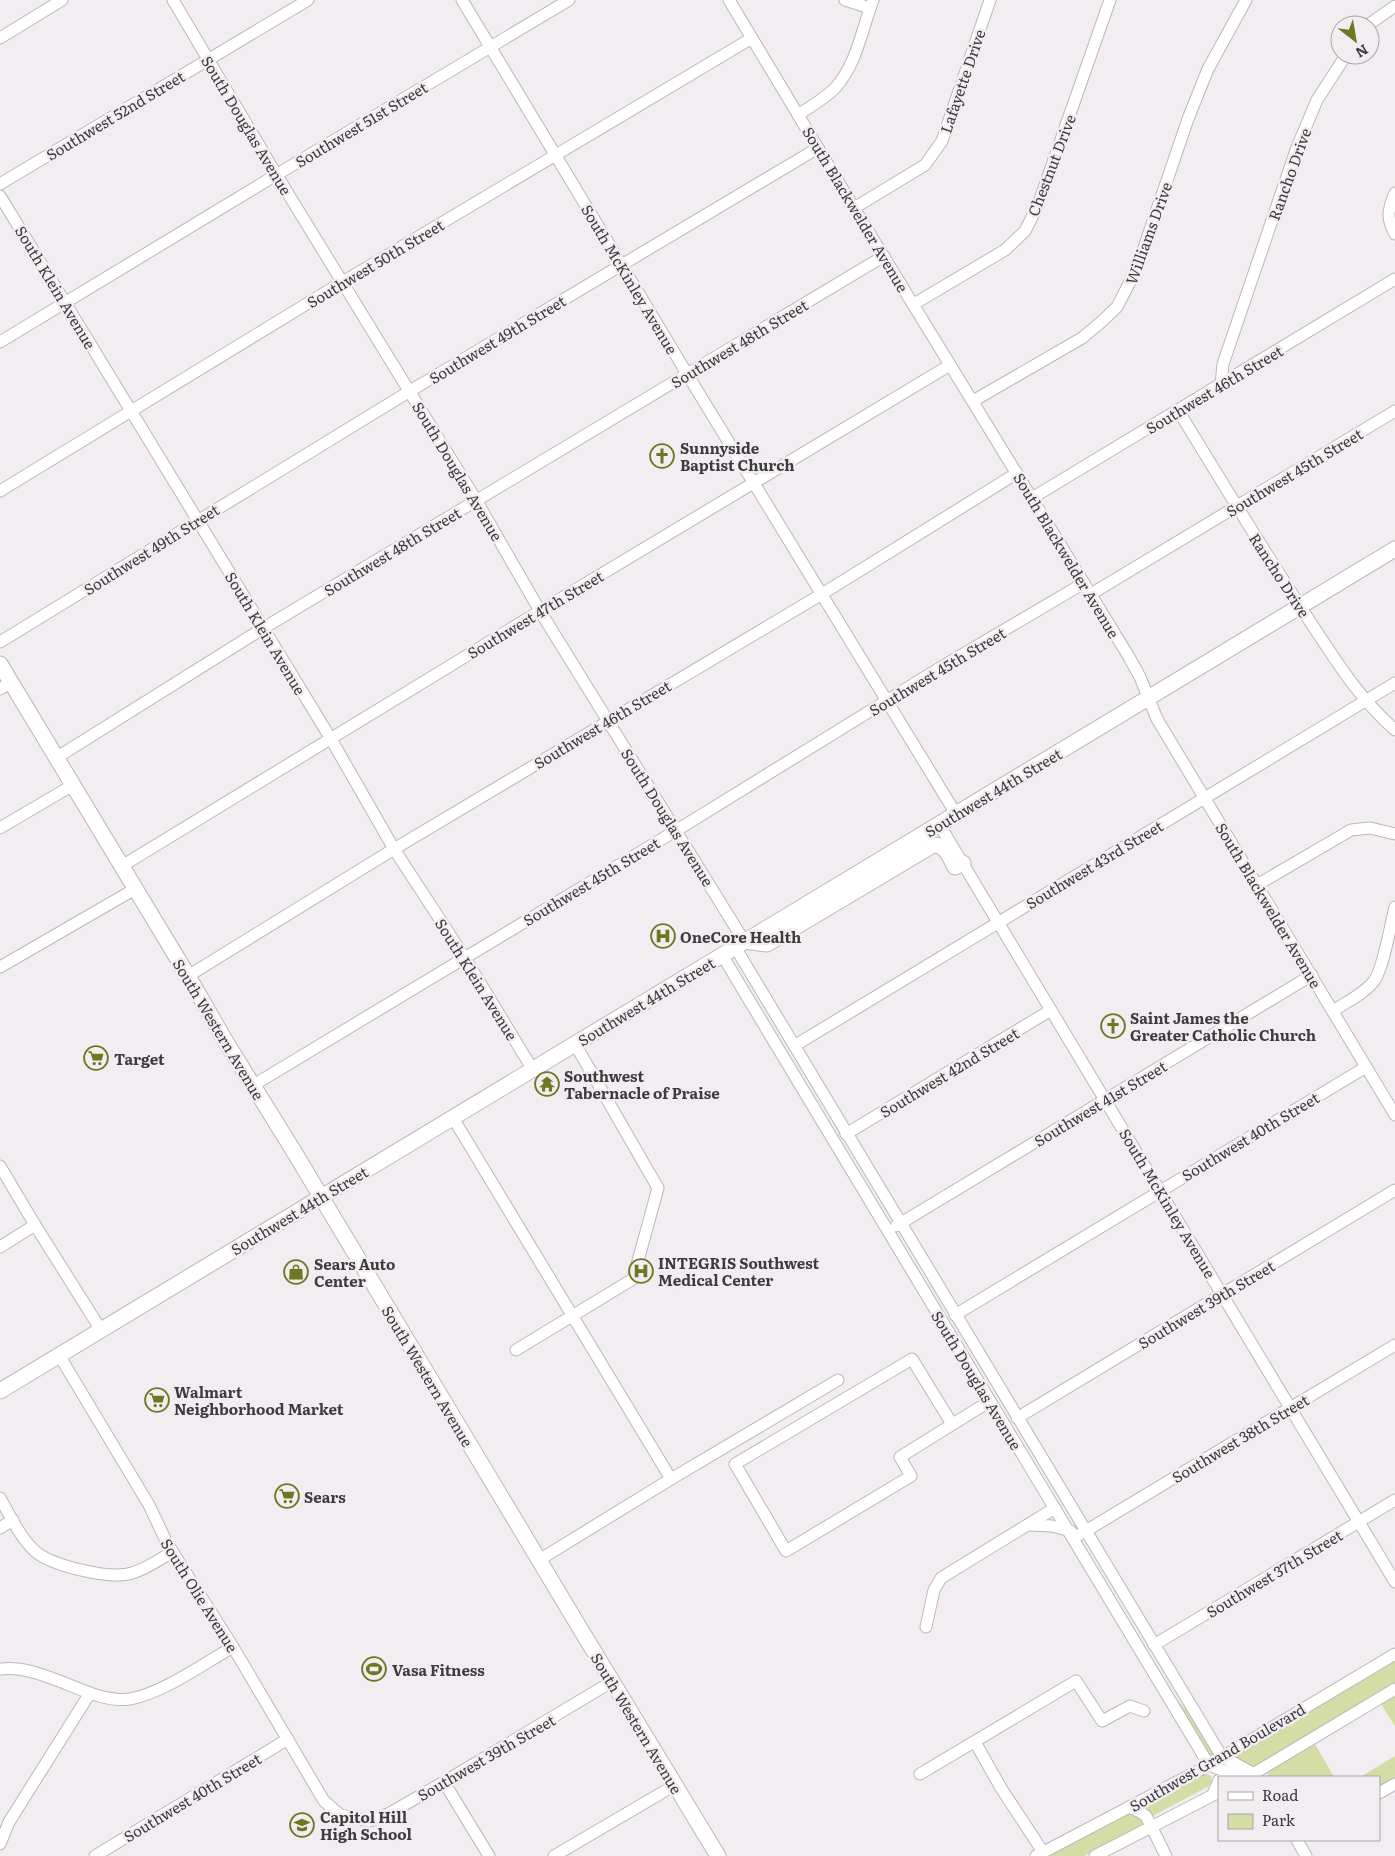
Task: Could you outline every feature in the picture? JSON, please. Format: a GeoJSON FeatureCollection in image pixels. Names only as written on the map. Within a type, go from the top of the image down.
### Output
{"type":"FeatureCollection","features":[{"type":"Feature","properties":{"kind":"main road","name":"Southwest 44th Street"},"geometry":{"type":"LineString","coordinates":[[0,1391],[1395,549]]}},
{"type":"Feature","properties":{"kind":"main road","name":"South Western Avenue"},"geometry":{"type":"LineString","coordinates":[[0,664],[6,686],[56,758],[122,866],[252,1086],[322,1197],[538,1560],[718,1856]]}},
{"type":"Feature","properties":{"kind":"main road"},"geometry":{"type":"LineString","coordinates":[[734,948],[767,944],[933,845],[936,844],[943,847],[959,865]]}},
{"type":"Feature","properties":{"kind":"street"},"geometry":{"type":"LineString","coordinates":[[0,38],[62,0]]}},
{"type":"Feature","properties":{"kind":"street","name":"South Douglas Avenue"},"geometry":{"type":"LineString","coordinates":[[173,0],[276,174],[476,500],[540,611],[677,830],[734,948],[888,1231],[1209,1765]]}},
{"type":"Feature","properties":{"kind":"street","name":"Southwest 52nd Street"},"geometry":{"type":"LineString","coordinates":[[0,184],[308,0]]}},
{"type":"Feature","properties":{"kind":"street","name":"South McKinley Avenue"},"geometry":{"type":"LineString","coordinates":[[462,0],[956,814]]}},
{"type":"Feature","properties":{"kind":"street","name":"Southwest 51st Street"},"geometry":{"type":"LineString","coordinates":[[0,342],[276,174],[569,0]]}},
{"type":"Feature","properties":{"kind":"street","name":"South Blackwelder Avenue"},"geometry":{"type":"LineString","coordinates":[[729,0],[854,208],[1091,594],[1140,677],[1158,719],[1204,798],[1366,1067],[1391,1098],[1395,1115]]}},
{"type":"Feature","properties":{"kind":"street"},"geometry":{"type":"LineString","coordinates":[[798,114],[835,88],[851,65],[872,4],[845,0]]}},
{"type":"Feature","properties":{"kind":"street","name":"Lafayette Drive"},"geometry":{"type":"LineString","coordinates":[[854,208],[925,165],[942,141],[990,0]]}},
{"type":"Feature","properties":{"kind":"street","name":"Chestnut Drive"},"geometry":{"type":"LineString","coordinates":[[914,304],[1005,250],[1025,231],[1038,206],[1110,0]]}},
{"type":"Feature","properties":{"kind":"street","name":"Williams Drive"},"geometry":{"type":"LineString","coordinates":[[973,401],[1082,338],[1117,307],[1137,268],[1188,119],[1208,69],[1246,0]]}},
{"type":"Feature","properties":{"kind":"street"},"geometry":{"type":"LineString","coordinates":[[1380,17],[1395,6]]}},
{"type":"Feature","properties":{"kind":"street","name":"Southwest 50th Street"},"geometry":{"type":"LineString","coordinates":[[0,491],[343,282],[752,38]]}},
{"type":"Feature","properties":{"kind":"street","name":"Rancho Drive"},"geometry":{"type":"LineString","coordinates":[[1221,385],[1223,364],[1296,150],[1317,100],[1340,65]]}},
{"type":"Feature","properties":{"kind":"street","name":"Southwest 49th Street"},"geometry":{"type":"LineString","coordinates":[[0,642],[410,392],[818,148]]}},
{"type":"Feature","properties":{"kind":"street"},"geometry":{"type":"LineString","coordinates":[[1395,193],[1388,208],[1390,225],[1395,234]]}},
{"type":"Feature","properties":{"kind":"street","name":"South Klein Avenue"},"geometry":{"type":"LineString","coordinates":[[0,196],[66,302],[262,629],[331,739],[394,849],[465,958],[533,1070]]}},
{"type":"Feature","properties":{"kind":"street","name":"Southwest 48th Street"},"geometry":{"type":"LineString","coordinates":[[56,758],[262,629],[884,256]]}},
{"type":"Feature","properties":{"kind":"street","name":"Southwest 46th Street"},"geometry":{"type":"LineString","coordinates":[[1032,498],[1395,279]]}},
{"type":"Feature","properties":{"kind":"street","name":"Southwest 47th Street"},"geometry":{"type":"LineString","coordinates":[[122,866],[540,611],[950,365]]}},
{"type":"Feature","properties":{"kind":"street","name":"Rancho Drive"},"geometry":{"type":"LineString","coordinates":[[1178,410],[1236,507],[1340,668],[1366,701],[1395,730]]}},
{"type":"Feature","properties":{"kind":"street","name":"Southwest 45th Street"},"geometry":{"type":"LineString","coordinates":[[1091,594],[1395,411]]}},
{"type":"Feature","properties":{"kind":"street","name":"Southwest 46th Street"},"geometry":{"type":"LineString","coordinates":[[188,976],[607,720],[822,594],[1017,473]]}},
{"type":"Feature","properties":{"kind":"street","name":"Southwest 45th Street"},"geometry":{"type":"LineString","coordinates":[[252,1086],[1084,583]]}},
{"type":"Feature","properties":{"kind":"street","name":"Southwest 43rd Street"},"geometry":{"type":"LineString","coordinates":[[794,1046],[1395,683]]}},
{"type":"Feature","properties":{"kind":"street"},"geometry":{"type":"LineString","coordinates":[[0,828],[73,786]]}},
{"type":"Feature","properties":{"kind":"street","name":"South McKinley Avenue"},"geometry":{"type":"LineString","coordinates":[[939,824],[959,865],[999,922],[1395,1582]]}},
{"type":"Feature","properties":{"kind":"street"},"geometry":{"type":"LineString","coordinates":[[1257,885],[1351,830],[1370,828],[1395,834]]}},
{"type":"Feature","properties":{"kind":"street"},"geometry":{"type":"LineString","coordinates":[[0,967],[135,889]]}},
{"type":"Feature","properties":{"kind":"street"},"geometry":{"type":"LineString","coordinates":[[1333,1010],[1361,993],[1377,976],[1395,907]]}},
{"type":"Feature","properties":{"kind":"street","name":"South Douglas Avenue"},"geometry":{"type":"LineString","coordinates":[[734,948],[1222,1757]]}},
{"type":"Feature","properties":{"kind":"street","name":"Southwest 41st Street"},"geometry":{"type":"LineString","coordinates":[[888,1231],[1312,975]]}},
{"type":"Feature","properties":{"kind":"street","name":"Southwest 42nd Street"},"geometry":{"type":"LineString","coordinates":[[846,1134],[1051,1010]]}},
{"type":"Feature","properties":{"kind":"street"},"geometry":{"type":"LineString","coordinates":[[516,1350],[633,1279],[658,1188],[575,1044]]}},
{"type":"Feature","properties":{"kind":"street","name":"Southwest 40th Street"},"geometry":{"type":"LineString","coordinates":[[955,1315],[1366,1067]]}},
{"type":"Feature","properties":{"kind":"street"},"geometry":{"type":"LineString","coordinates":[[453,1118],[671,1479]]}},
{"type":"Feature","properties":{"kind":"street"},"geometry":{"type":"LineString","coordinates":[[0,1166],[35,1226],[101,1330]]}},
{"type":"Feature","properties":{"kind":"street","name":"Southwest 39th Street"},"geometry":{"type":"LineString","coordinates":[[1017,1418],[1395,1190]]}},
{"type":"Feature","properties":{"kind":"street"},"geometry":{"type":"LineString","coordinates":[[0,1247],[35,1226]]}},
{"type":"Feature","properties":{"kind":"street","name":"Southwest 38th Street"},"geometry":{"type":"LineString","coordinates":[[1071,1535],[1085,1531],[1395,1345]]}},
{"type":"Feature","properties":{"kind":"street","name":"South Olie Avenue"},"geometry":{"type":"LineString","coordinates":[[59,1355],[149,1505],[172,1552],[233,1647],[324,1801],[340,1815],[356,1819]]}},
{"type":"Feature","properties":{"kind":"street"},"geometry":{"type":"LineString","coordinates":[[952,1424],[912,1359],[735,1464],[786,1551],[911,1476],[900,1457],[990,1401]]}},
{"type":"Feature","properties":{"kind":"street"},"geometry":{"type":"LineString","coordinates":[[538,1560],[838,1380]]}},
{"type":"Feature","properties":{"kind":"street"},"geometry":{"type":"LineString","coordinates":[[0,1498],[27,1541],[36,1551],[49,1560],[89,1572],[130,1574],[172,1552]]}},
{"type":"Feature","properties":{"kind":"street","name":"Southwest 37th Street"},"geometry":{"type":"LineString","coordinates":[[1154,1645],[1395,1500]]}},
{"type":"Feature","properties":{"kind":"street"},"geometry":{"type":"LineString","coordinates":[[926,1627],[934,1590],[941,1578],[1055,1508]]}},
{"type":"Feature","properties":{"kind":"street"},"geometry":{"type":"LineString","coordinates":[[0,1528],[13,1520]]}},
{"type":"Feature","properties":{"kind":"street"},"geometry":{"type":"LineString","coordinates":[[1029,1525],[1052,1526],[1071,1535]]}},
{"type":"Feature","properties":{"kind":"street"},"geometry":{"type":"LineString","coordinates":[[0,1670],[8,1668],[40,1674],[90,1693],[129,1699],[156,1691],[233,1647]]}},
{"type":"Feature","properties":{"kind":"street","name":"Southwest Grand Boulevard"},"geometry":{"type":"LineString","coordinates":[[1039,1854],[1209,1765],[1395,1654]]}},
{"type":"Feature","properties":{"kind":"street","name":"Southwest 39th Street"},"geometry":{"type":"LineString","coordinates":[[356,1819],[370,1821],[390,1812],[613,1681]]}},
{"type":"Feature","properties":{"kind":"street"},"geometry":{"type":"LineString","coordinates":[[920,1774],[1076,1681],[1102,1722],[1130,1706],[1144,1711]]}},
{"type":"Feature","properties":{"kind":"street"},"geometry":{"type":"LineString","coordinates":[[1209,1765],[1220,1776],[1252,1776],[1395,1689]]}},
{"type":"Feature","properties":{"kind":"street"},"geometry":{"type":"LineString","coordinates":[[1169,1698],[1182,1691]]}},
{"type":"Feature","properties":{"kind":"street"},"geometry":{"type":"LineString","coordinates":[[0,1844],[10,1822],[90,1693]]}},
{"type":"Feature","properties":{"kind":"street","name":"Southwest 40th Street"},"geometry":{"type":"LineString","coordinates":[[95,1856],[288,1739]]}},
{"type":"Feature","properties":{"kind":"street"},"geometry":{"type":"LineString","coordinates":[[975,1742],[1039,1854]]}},
{"type":"Feature","properties":{"kind":"street"},"geometry":{"type":"LineString","coordinates":[[1220,1776],[1222,1757],[1239,1764],[1252,1776]]}},
{"type":"Feature","properties":{"kind":"street"},"geometry":{"type":"LineString","coordinates":[[444,1782],[489,1856]]}},
{"type":"Feature","properties":{"kind":"street"},"geometry":{"type":"LineString","coordinates":[[1380,1792],[1395,1784]]}},
{"type":"Feature","properties":{"kind":"street"},"geometry":{"type":"LineString","coordinates":[[554,1856],[675,1785]]}},
{"type":"Feature","properties":{"kind":"street","name":"Southwest Grand Boulevard"},"geometry":{"type":"LineString","coordinates":[[1095,1856],[1216,1793]]}},
{"type":"Feature","properties":{"kind":"street"},"geometry":{"type":"LineString","coordinates":[[1129,1808],[1143,1814],[1166,1856]]}},
{"type":"Feature","properties":{"kind":"street"},"geometry":{"type":"LineString","coordinates":[[1299,1841],[1306,1856]]}},
{"type":"Feature","properties":{"kind":"green space"},"geometry":{"type":"Polygon","coordinates":[[[1395,1658],[1395,1684],[1253,1769],[1234,1756],[1395,1658]]]}},
{"type":"Feature","properties":{"kind":"green space"},"geometry":{"type":"Polygon","coordinates":[[[1395,1695],[1395,1726],[1381,1704],[1315,1744],[1333,1776],[1267,1776],[1270,1770],[1395,1695]]]}},
{"type":"Feature","properties":{"kind":"green space"},"geometry":{"type":"Polygon","coordinates":[[[1177,1700],[1193,1717],[1214,1753],[1213,1756],[1209,1756],[1177,1700]]]}},
{"type":"Feature","properties":{"kind":"green space"},"geometry":{"type":"Polygon","coordinates":[[[1395,1756],[1395,1778],[1380,1787],[1380,1776],[1362,1776],[1395,1756]]]}},
{"type":"Feature","properties":{"kind":"green space"},"geometry":{"type":"Polygon","coordinates":[[[1204,1773],[1211,1776],[1212,1783],[1209,1786],[1149,1818],[1137,1808],[1204,1773]]]}},
{"type":"Feature","properties":{"kind":"green space"},"geometry":{"type":"Polygon","coordinates":[[[1128,1813],[1139,1815],[1144,1822],[1143,1824],[1084,1856],[1046,1856],[1128,1813]]]}},
{"type":"Feature","properties":{"kind":"place","name":"Sunnyside Baptist Church"},"geometry":{"type":"Point","coordinates":[662,456]}},
{"type":"Feature","properties":{"kind":"place","name":"OneCore Health"},"geometry":{"type":"Point","coordinates":[663,936]}},
{"type":"Feature","properties":{"kind":"place","name":"Saint James the Greater Catholic Church"},"geometry":{"type":"Point","coordinates":[1113,1026]}},
{"type":"Feature","properties":{"kind":"place","name":"Target"},"geometry":{"type":"Point","coordinates":[96,1058]}},
{"type":"Feature","properties":{"kind":"place","name":"Southwest Tabernacle of Praise"},"geometry":{"type":"Point","coordinates":[547,1084]}},
{"type":"Feature","properties":{"kind":"place","name":"INTEGRIS Southwest Medical Center"},"geometry":{"type":"Point","coordinates":[641,1271]}},
{"type":"Feature","properties":{"kind":"place","name":"Sears Auto Center"},"geometry":{"type":"Point","coordinates":[296,1272]}},
{"type":"Feature","properties":{"kind":"place","name":"Walmart Neighborhood Market"},"geometry":{"type":"Point","coordinates":[157,1400]}},
{"type":"Feature","properties":{"kind":"place","name":"Sears"},"geometry":{"type":"Point","coordinates":[287,1496]}},
{"type":"Feature","properties":{"kind":"place","name":"Vasa Fitness"},"geometry":{"type":"Point","coordinates":[374,1669]}},
{"type":"Feature","properties":{"kind":"place","name":"Capitol Hill High School"},"geometry":{"type":"Point","coordinates":[302,1825]}}]}
